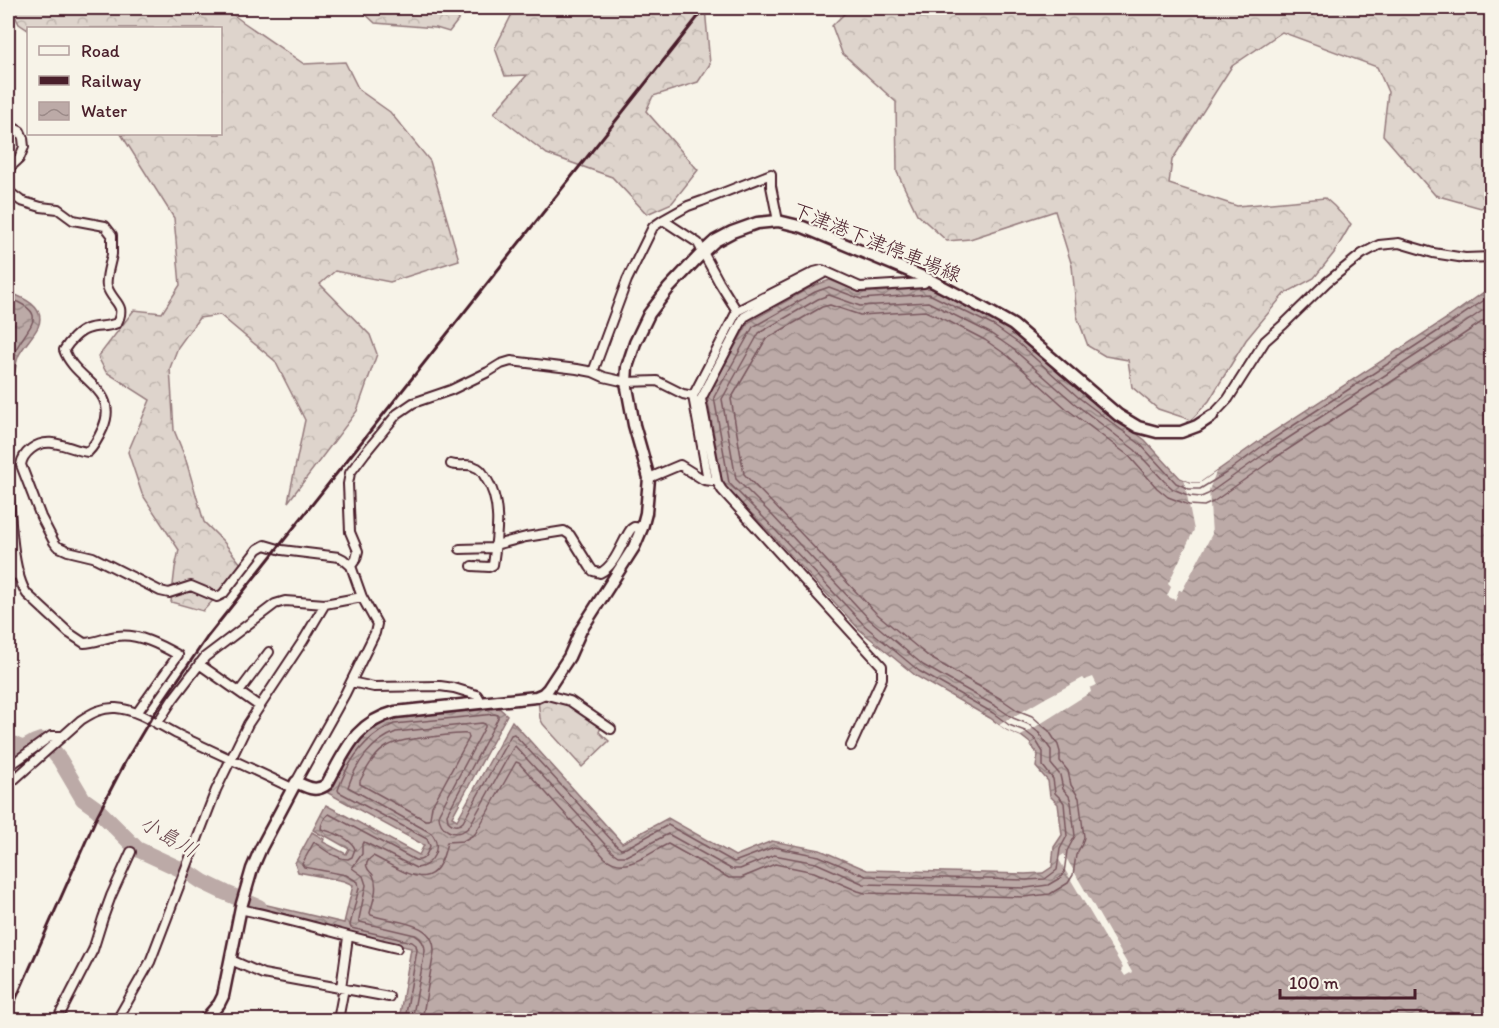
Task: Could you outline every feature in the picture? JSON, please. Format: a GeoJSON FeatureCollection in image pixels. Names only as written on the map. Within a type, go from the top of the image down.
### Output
{"type":"FeatureCollection","features":[{"type":"Feature","properties":{"kind":"main road","name":"下津港下津停車場線"},"geometry":{"type":"LineString","coordinates":[[543,694],[569,657],[581,630],[634,546],[646,513],[649,478],[634,425],[626,382],[627,367],[635,343],[649,314],[668,289],[702,252],[732,232],[758,223],[778,221],[803,227],[928,279],[1013,325],[1118,415],[1138,428],[1157,432],[1182,432],[1212,416]]}},
{"type":"Feature","properties":{"kind":"main road"},"geometry":{"type":"LineString","coordinates":[[205,1020],[223,996],[242,905],[256,858],[294,785],[311,789],[322,788],[327,784],[354,738],[368,724],[385,715],[536,697],[543,694]]}},
{"type":"Feature","properties":{"kind":"street"},"geometry":{"type":"LineString","coordinates":[[8,125],[20,131],[24,147],[19,159],[8,169]]}},
{"type":"Feature","properties":{"kind":"street"},"geometry":{"type":"LineString","coordinates":[[593,372],[627,279],[653,227],[688,206],[771,174],[778,221]]}},
{"type":"Feature","properties":{"kind":"street"},"geometry":{"type":"LineString","coordinates":[[8,191],[21,201],[41,207],[58,208],[73,219],[105,226],[112,235],[112,251],[106,281],[107,288],[120,306],[121,315],[117,324],[87,329],[69,341],[64,350],[67,358],[102,394],[107,406],[108,417],[95,444],[88,452],[77,451],[55,442],[47,442],[35,446],[21,460],[41,517],[57,546],[93,557],[165,592],[169,593],[191,586],[217,597],[224,594],[258,549],[265,545],[282,550],[339,557],[351,566],[362,597],[377,624],[375,633],[351,682],[294,785],[231,760],[137,713],[118,708],[91,713],[8,785]]}},
{"type":"Feature","properties":{"kind":"street"},"geometry":{"type":"LineString","coordinates":[[663,220],[698,243],[737,311]]}},
{"type":"Feature","properties":{"kind":"street"},"geometry":{"type":"LineString","coordinates":[[1212,416],[1228,399],[1264,341],[1327,282],[1362,254],[1379,245],[1399,243],[1433,253],[1465,258],[1491,257]]}},
{"type":"Feature","properties":{"kind":"street"},"geometry":{"type":"LineString","coordinates":[[708,480],[693,396],[737,311],[822,270],[860,287],[924,283],[928,279]]}},
{"type":"Feature","properties":{"kind":"street"},"geometry":{"type":"LineString","coordinates":[[826,272],[744,317],[700,399],[717,482],[722,490],[882,666],[882,678],[851,746]]}},
{"type":"Feature","properties":{"kind":"street"},"geometry":{"type":"LineString","coordinates":[[351,566],[357,558],[358,551],[350,532],[348,493],[350,473],[397,414],[413,403],[451,390],[511,361],[577,369],[626,382],[657,381],[693,396]]}},
{"type":"Feature","properties":{"kind":"street"},"geometry":{"type":"LineString","coordinates":[[451,464],[474,466],[487,478],[495,499],[498,522],[492,566],[472,566]]}},
{"type":"Feature","properties":{"kind":"street"},"geometry":{"type":"LineString","coordinates":[[649,478],[680,465],[704,480],[717,482]]}},
{"type":"Feature","properties":{"kind":"street"},"geometry":{"type":"LineString","coordinates":[[8,491],[12,538],[19,574],[27,594],[69,633],[84,643],[127,635],[178,655],[137,713]]}},
{"type":"Feature","properties":{"kind":"street"},"geometry":{"type":"LineString","coordinates":[[460,549],[495,547],[526,537],[564,531],[570,535],[588,565],[600,573],[613,560],[631,529],[642,528]]}},
{"type":"Feature","properties":{"kind":"street"},"geometry":{"type":"LineString","coordinates":[[8,574],[19,574]]}},
{"type":"Feature","properties":{"kind":"street"},"geometry":{"type":"LineString","coordinates":[[157,724],[205,657],[275,604],[285,601],[325,604],[362,597]]}},
{"type":"Feature","properties":{"kind":"street"},"geometry":{"type":"LineString","coordinates":[[117,1020],[150,962],[216,790],[248,724],[325,604]]}},
{"type":"Feature","properties":{"kind":"street"},"geometry":{"type":"LineString","coordinates":[[239,692],[269,652]]}},
{"type":"Feature","properties":{"kind":"street"},"geometry":{"type":"LineString","coordinates":[[199,664],[259,706]]}},
{"type":"Feature","properties":{"kind":"street"},"geometry":{"type":"LineString","coordinates":[[351,682],[374,687],[432,685],[446,687],[477,695],[480,703]]}},
{"type":"Feature","properties":{"kind":"street"},"geometry":{"type":"LineString","coordinates":[[543,694],[570,700],[611,729]]}},
{"type":"Feature","properties":{"kind":"street"},"geometry":{"type":"LineString","coordinates":[[8,767],[51,736],[62,736]]}},
{"type":"Feature","properties":{"kind":"street"},"geometry":{"type":"LineString","coordinates":[[57,1020],[93,950],[105,911],[131,852]]}},
{"type":"Feature","properties":{"kind":"street"},"geometry":{"type":"LineString","coordinates":[[242,905],[348,937],[397,948]]}},
{"type":"Feature","properties":{"kind":"street"},"geometry":{"type":"LineString","coordinates":[[338,1020],[348,937]]}},
{"type":"Feature","properties":{"kind":"street"},"geometry":{"type":"LineString","coordinates":[[231,960],[263,974],[389,997]]}},
{"type":"Feature","properties":{"kind":"green space"},"geometry":{"type":"Polygon","coordinates":[[[11,8],[224,8],[304,64],[345,62],[359,90],[390,112],[430,161],[459,260],[390,282],[335,271],[320,284],[370,335],[377,354],[357,411],[288,502],[305,420],[275,361],[220,315],[199,318],[178,347],[170,368],[174,430],[185,457],[204,522],[223,541],[244,568],[203,611],[171,602],[179,550],[142,494],[128,452],[150,400],[106,372],[98,357],[134,310],[162,313],[180,285],[174,218],[122,135],[222,135],[222,27],[27,27],[27,29],[19,24],[11,8]]]}},
{"type":"Feature","properties":{"kind":"green space"},"geometry":{"type":"Polygon","coordinates":[[[359,8],[465,8],[449,32],[436,28],[375,23],[359,8]]]}},
{"type":"Feature","properties":{"kind":"green space"},"geometry":{"type":"Polygon","coordinates":[[[515,8],[705,8],[710,64],[698,82],[653,96],[646,111],[698,170],[672,203],[647,214],[612,177],[547,154],[494,113],[527,75],[505,76],[495,48],[515,8]]]}},
{"type":"Feature","properties":{"kind":"green space"},"geometry":{"type":"Polygon","coordinates":[[[850,8],[1491,8],[1491,202],[1481,208],[1435,195],[1383,135],[1388,92],[1377,67],[1282,32],[1232,66],[1172,160],[1169,184],[1237,206],[1325,198],[1351,224],[1334,253],[1314,278],[1284,294],[1246,340],[1209,401],[1191,420],[1158,409],[1132,387],[1128,360],[1105,356],[1088,346],[1077,316],[1072,266],[1055,211],[970,239],[947,241],[917,214],[897,172],[896,102],[842,53],[832,26],[850,8]]]}},
{"type":"Feature","properties":{"kind":"green space"},"geometry":{"type":"Polygon","coordinates":[[[547,698],[570,703],[602,725],[599,732],[609,741],[582,767],[543,724],[538,699],[547,698]]]}},
{"type":"Feature","properties":{"kind":"water"},"geometry":{"type":"Polygon","coordinates":[[[830,280],[861,293],[930,288],[997,321],[1022,339],[1082,392],[1145,440],[1180,478],[1191,483],[1200,483],[1262,439],[1491,287],[1491,1020],[399,1020],[411,948],[245,907],[246,900],[344,923],[353,885],[344,881],[298,872],[295,863],[312,832],[324,839],[323,842],[346,854],[349,849],[313,830],[326,805],[419,855],[424,845],[328,793],[353,749],[369,732],[392,719],[499,708],[507,715],[452,817],[457,820],[512,721],[622,843],[668,818],[735,856],[772,841],[820,850],[867,870],[1025,874],[1043,873],[1052,867],[1054,847],[1062,835],[1058,804],[1050,796],[1048,781],[1036,767],[1038,755],[1030,743],[916,676],[860,630],[760,522],[723,486],[707,396],[749,322],[813,286],[830,280]]]}},
{"type":"Feature","properties":{"kind":"water"},"geometry":{"type":"Polygon","coordinates":[[[8,292],[32,304],[40,320],[36,331],[19,355],[14,374],[8,378],[8,292]]]}},
{"type":"Feature","properties":{"kind":"pier"},"geometry":{"type":"Polygon","coordinates":[[[1216,472],[1209,490],[1212,534],[1175,600],[1167,596],[1171,587],[1168,584],[1194,530],[1184,480],[1200,483],[1216,472]]]}},
{"type":"Feature","properties":{"kind":"pier"},"geometry":{"type":"Polygon","coordinates":[[[1093,677],[1097,685],[1090,688],[1091,692],[1021,736],[999,725],[1083,678],[1085,680],[1093,677]]]}},
{"type":"Feature","properties":{"kind":"pier"},"geometry":{"type":"Polygon","coordinates":[[[1064,854],[1132,972],[1125,976],[1121,970],[1123,968],[1058,858],[1064,854]]]}},
{"type":"Feature","properties":{"kind":"waterway","name":"小島川"},"geometry":{"type":"LineString","coordinates":[[8,741],[22,748],[41,740],[60,760],[83,799],[97,809],[137,849],[259,907]]}},
{"type":"Feature","properties":{"kind":"railway"},"geometry":{"type":"LineString","coordinates":[[8,1017],[97,816],[125,762],[150,720],[208,636],[705,8]]}}]}
